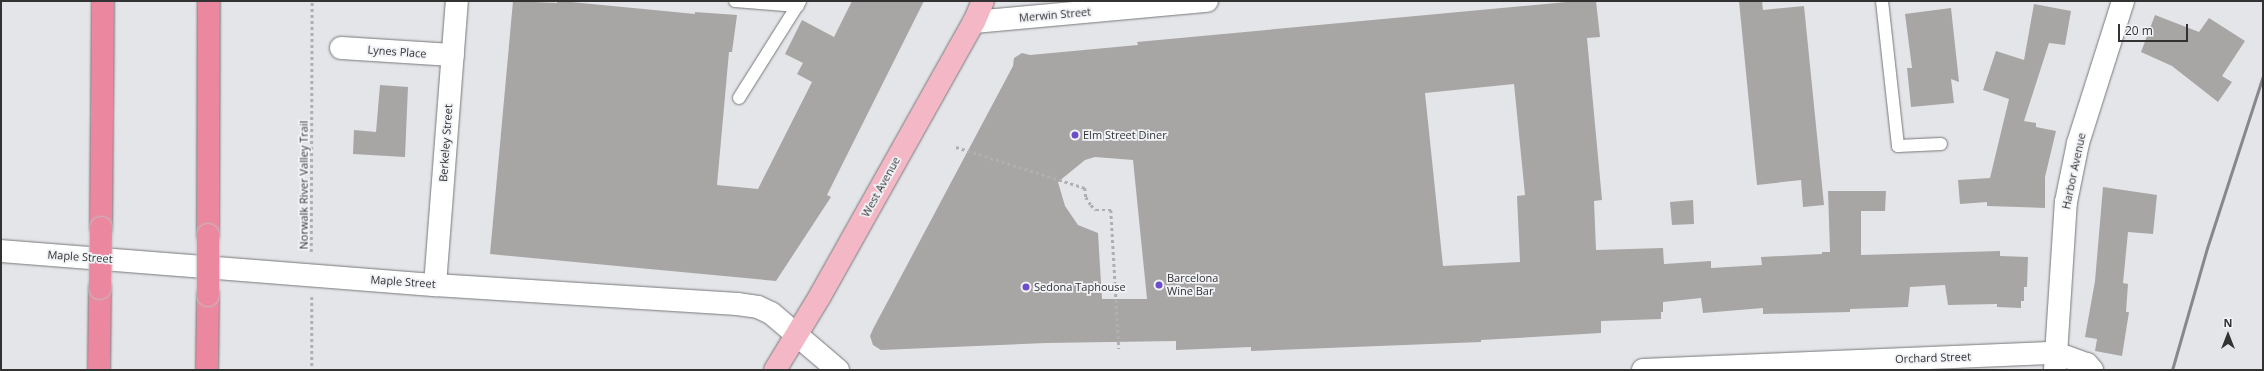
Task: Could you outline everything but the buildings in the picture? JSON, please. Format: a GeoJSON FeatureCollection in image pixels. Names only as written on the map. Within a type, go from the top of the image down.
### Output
{"type":"FeatureCollection","features":[{"type":"Feature","properties":{"kind":"highway"},"geometry":{"type":"LineString","coordinates":[[99,370],[103,1]]}},
{"type":"Feature","properties":{"kind":"highway"},"geometry":{"type":"LineString","coordinates":[[207,370],[209,1]]}},
{"type":"Feature","properties":{"kind":"main road","name":"West Avenue"},"geometry":{"type":"LineString","coordinates":[[775,370],[796,336],[974,22],[983,1]]}},
{"type":"Feature","properties":{"kind":"street","name":"Berkeley Street"},"geometry":{"type":"LineString","coordinates":[[435,285],[457,1]]}},
{"type":"Feature","properties":{"kind":"street","name":"Merwin Street"},"geometry":{"type":"LineString","coordinates":[[974,22],[1207,1]]}},
{"type":"Feature","properties":{"kind":"street","name":"Harbor Avenue"},"geometry":{"type":"LineString","coordinates":[[2055,361],[2066,202],[2078,143],[2123,1]]}},
{"type":"Feature","properties":{"kind":"street","name":"Lynes Place"},"geometry":{"type":"LineString","coordinates":[[341,48],[453,55]]}},
{"type":"Feature","properties":{"kind":"street","name":"Maple Street"},"geometry":{"type":"LineString","coordinates":[[1,251],[435,285],[737,304],[758,307],[770,313],[796,336]]}},
{"type":"Feature","properties":{"kind":"street"},"geometry":{"type":"LineString","coordinates":[[796,336],[838,370]]}},
{"type":"Feature","properties":{"kind":"street","name":"Orchard Street"},"geometry":{"type":"LineString","coordinates":[[1643,370],[2055,361]]}},
{"type":"Feature","properties":{"kind":"street"},"geometry":{"type":"LineString","coordinates":[[2055,361],[2087,364],[2092,370]]}},
{"type":"Feature","properties":{"kind":"lane"},"geometry":{"type":"LineString","coordinates":[[735,1],[799,4],[739,98]]}},
{"type":"Feature","properties":{"kind":"lane"},"geometry":{"type":"LineString","coordinates":[[1882,1],[1898,146],[1941,144]]}},
{"type":"Feature","properties":{"kind":"path","name":"Norwalk River Valley Trail"},"geometry":{"type":"LineString","coordinates":[[312,1],[312,370]]}},
{"type":"Feature","properties":{"kind":"path"},"geometry":{"type":"LineString","coordinates":[[956,147],[1085,188],[1086,197],[1096,210],[1112,210],[1119,349]]}},
{"type":"Feature","properties":{"kind":"railway"},"geometry":{"type":"LineString","coordinates":[[2172,370],[2207,248],[2263,76]]}},
{"type":"Feature","properties":{"kind":"place","name":"Elm Street Diner"},"geometry":{"type":"Point","coordinates":[1075,135]}},
{"type":"Feature","properties":{"kind":"place","name":"Barcelona Wine Bar"},"geometry":{"type":"Point","coordinates":[1159,285]}},
{"type":"Feature","properties":{"kind":"place","name":"Sedona Taphouse"},"geometry":{"type":"Point","coordinates":[1026,287]}}]}
